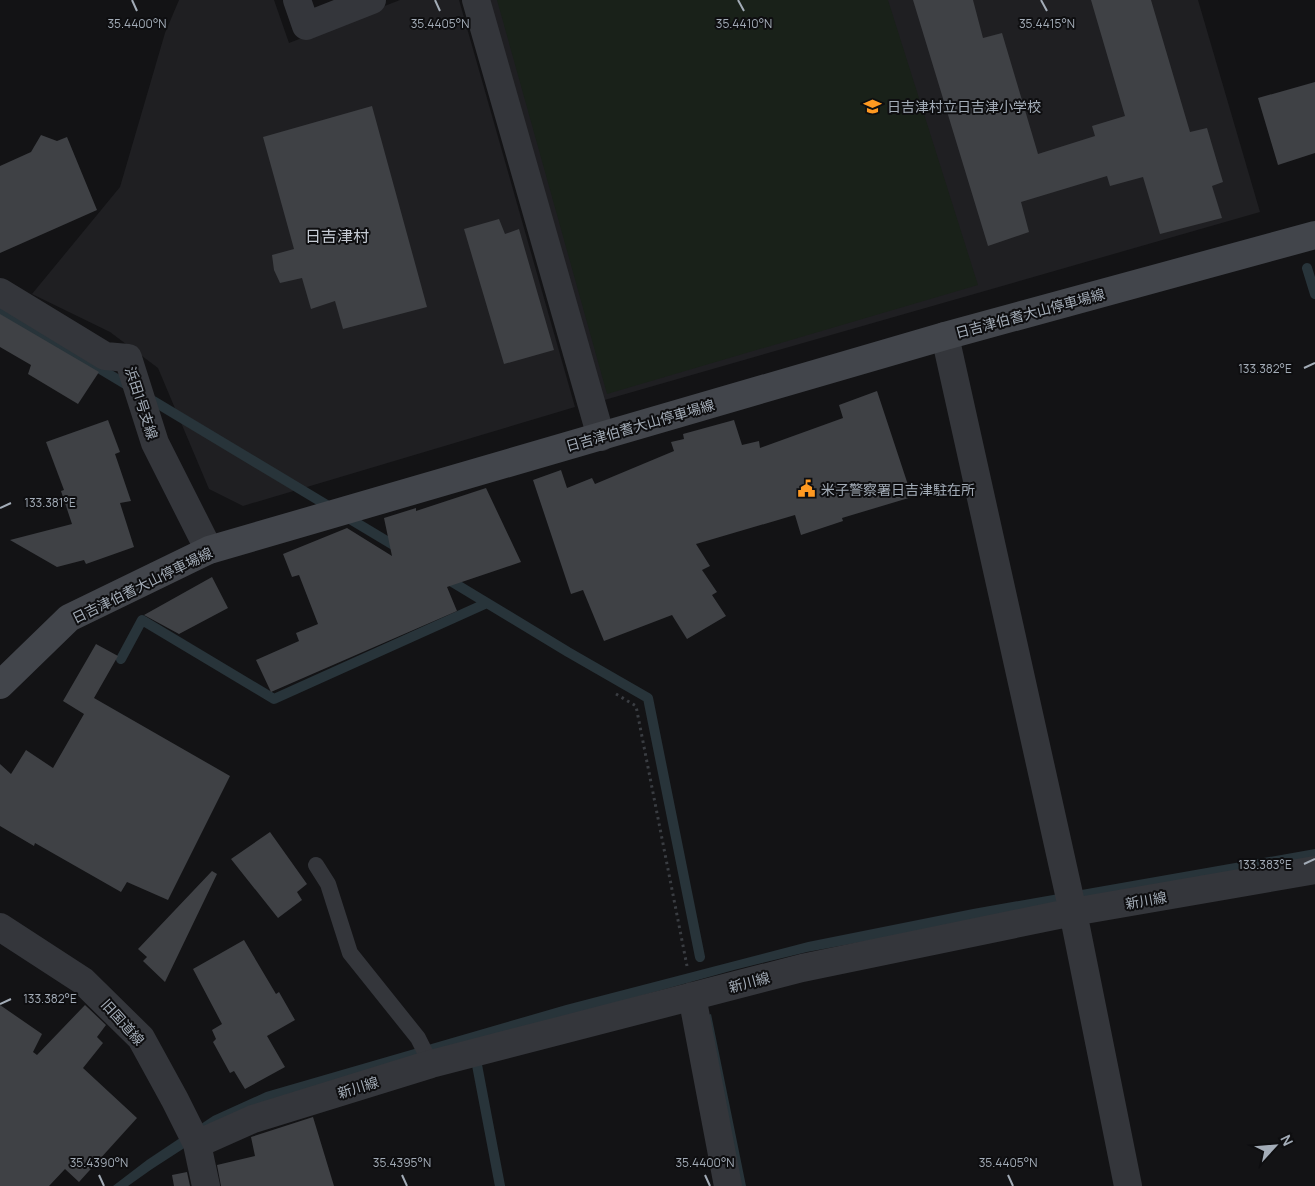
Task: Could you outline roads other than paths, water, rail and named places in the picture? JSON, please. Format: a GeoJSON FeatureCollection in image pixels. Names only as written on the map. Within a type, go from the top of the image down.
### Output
{"type":"FeatureCollection","features":[{"type":"Feature","properties":{"kind":"main road","name":"日吉津伯耆大山停車場線"},"geometry":{"type":"LineString","coordinates":[[0,685],[69,618],[209,550],[946,336],[1315,235]]}},
{"type":"Feature","properties":{"kind":"street"},"geometry":{"type":"LineString","coordinates":[[297,0],[306,26],[372,0]]}},
{"type":"Feature","properties":{"kind":"street"},"geometry":{"type":"LineString","coordinates":[[476,0],[601,437]]}},
{"type":"Feature","properties":{"kind":"street","name":"浜田1号支線"},"geometry":{"type":"LineString","coordinates":[[0,292],[105,356],[128,358],[156,444],[209,550]]}},
{"type":"Feature","properties":{"kind":"street"},"geometry":{"type":"LineString","coordinates":[[946,336],[1073,912],[1128,1186]]}},
{"type":"Feature","properties":{"kind":"street","name":"新川線"},"geometry":{"type":"LineString","coordinates":[[197,1144],[253,1119],[431,1064],[802,968],[1073,912],[1315,870]]}},
{"type":"Feature","properties":{"kind":"street","name":"旧国道線"},"geometry":{"type":"LineString","coordinates":[[0,927],[84,980],[141,1038],[197,1144],[206,1186]]}},
{"type":"Feature","properties":{"kind":"street"},"geometry":{"type":"LineString","coordinates":[[692,996],[728,1186]]}},
{"type":"Feature","properties":{"kind":"lane"},"geometry":{"type":"LineString","coordinates":[[316,865],[328,884],[350,953],[418,1038],[431,1064]]}},
{"type":"Feature","properties":{"kind":"waterway"},"geometry":{"type":"LineString","coordinates":[[1307,268],[1315,294]]}},
{"type":"Feature","properties":{"kind":"waterway"},"geometry":{"type":"LineString","coordinates":[[0,309],[132,388]]}},
{"type":"Feature","properties":{"kind":"waterway"},"geometry":{"type":"LineString","coordinates":[[145,396],[400,549]]}},
{"type":"Feature","properties":{"kind":"waterway"},"geometry":{"type":"LineString","coordinates":[[444,577],[648,698],[700,957]]}},
{"type":"Feature","properties":{"kind":"waterway"},"geometry":{"type":"LineString","coordinates":[[121,659],[142,620],[274,699],[487,603]]}},
{"type":"Feature","properties":{"kind":"waterway"},"geometry":{"type":"LineString","coordinates":[[477,1065],[500,1186]]}},
{"type":"Feature","properties":{"kind":"place","name":"日吉津村立日吉津小学校"},"geometry":{"type":"Point","coordinates":[873,106]}},
{"type":"Feature","properties":{"kind":"place","name":"米子警察署日吉津駐在所"},"geometry":{"type":"Point","coordinates":[807,489]}},
{"type":"Feature","properties":{"kind":"district","name":"日吉津村"},"geometry":{"type":"Point","coordinates":[337,236]}}]}
